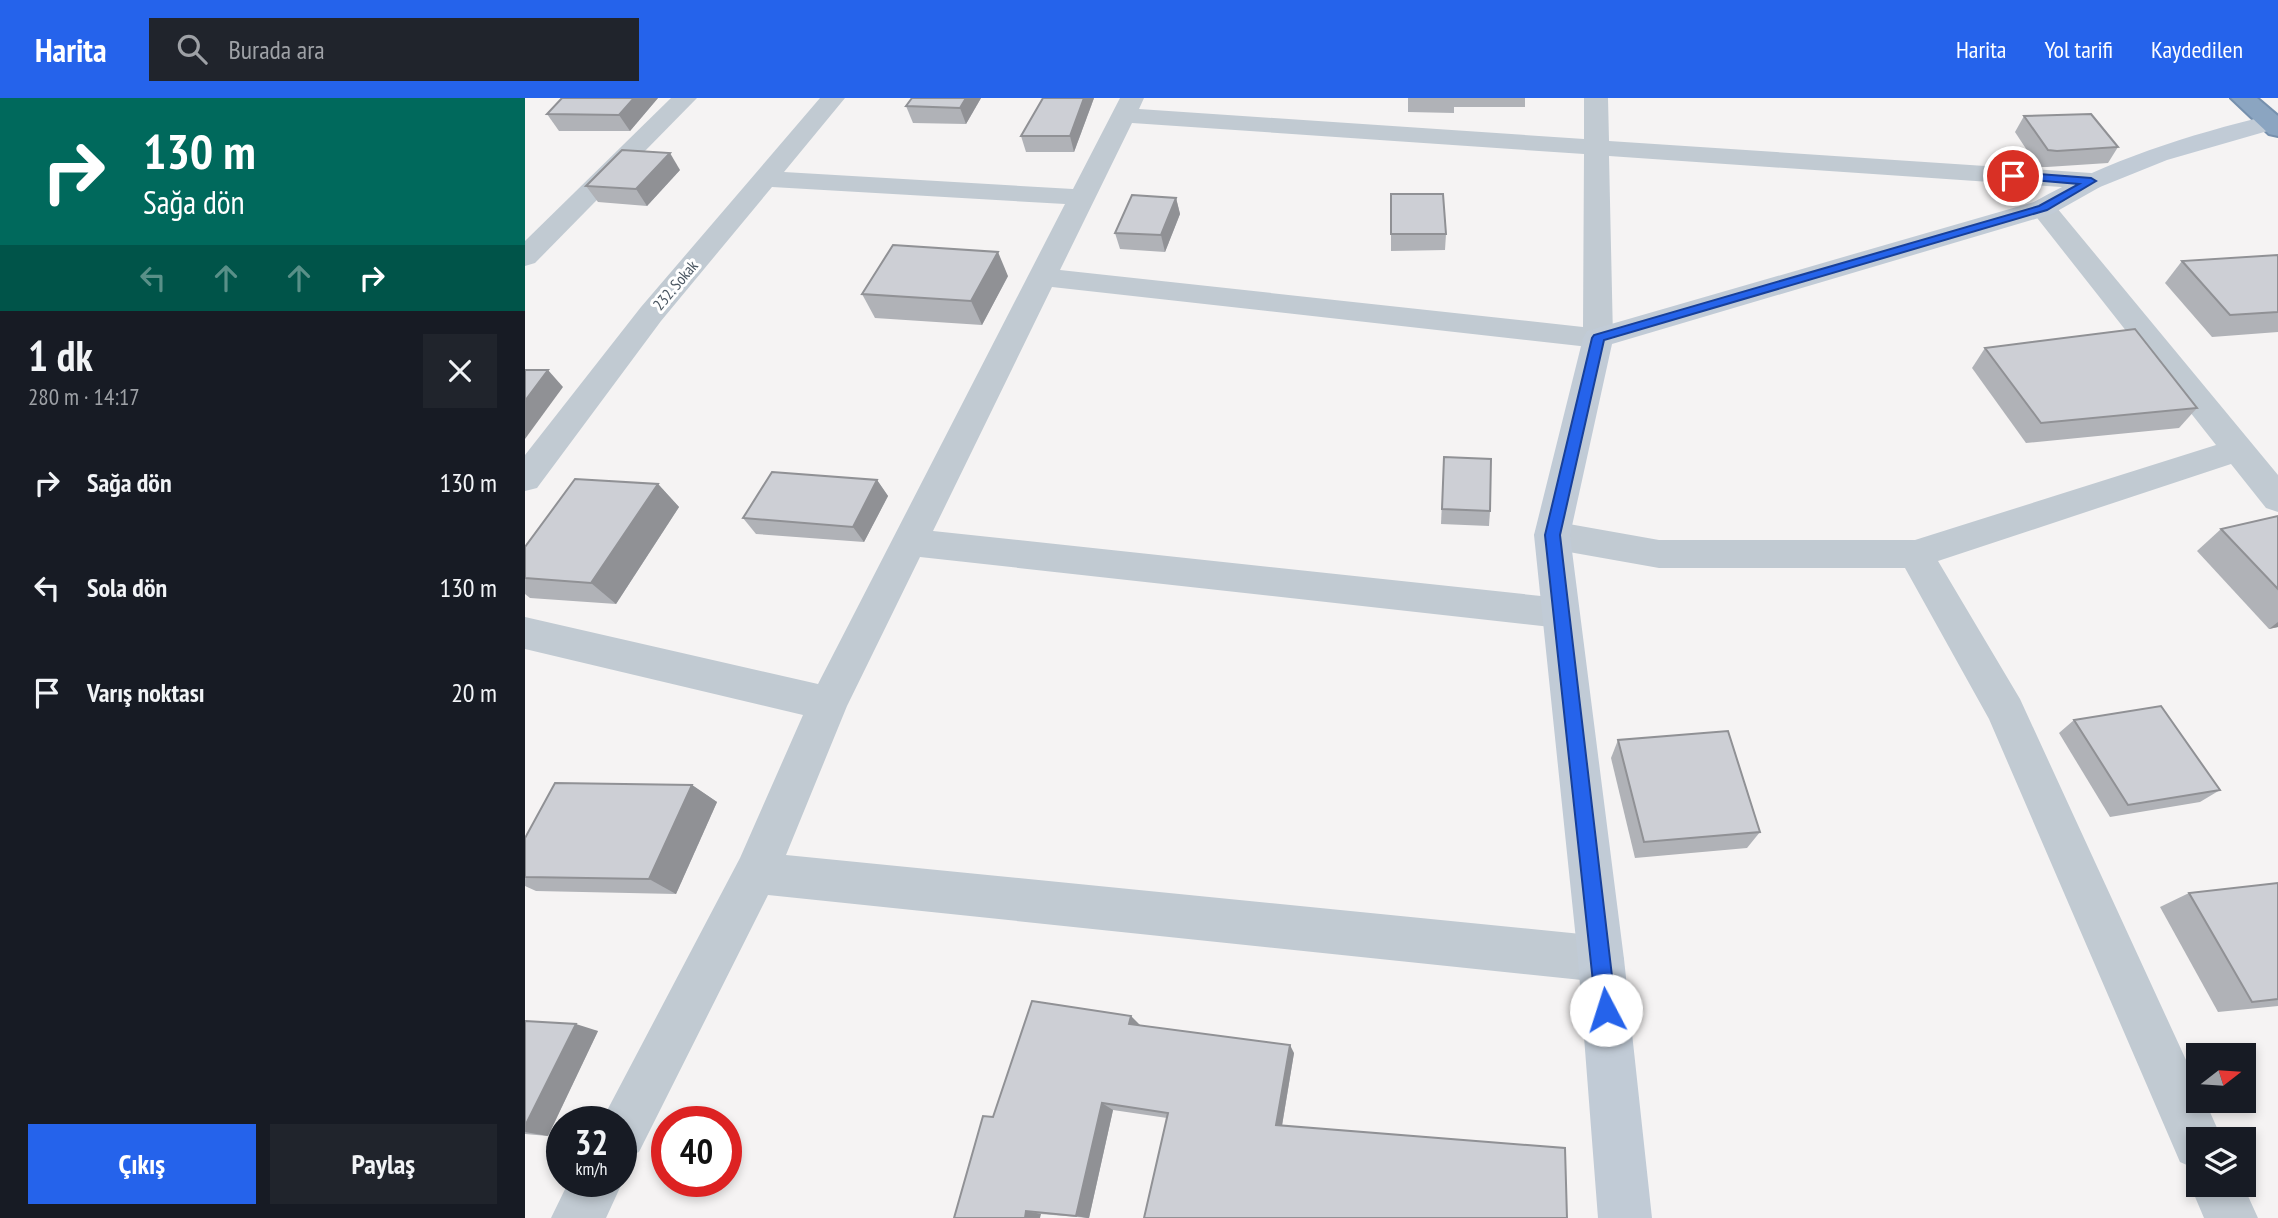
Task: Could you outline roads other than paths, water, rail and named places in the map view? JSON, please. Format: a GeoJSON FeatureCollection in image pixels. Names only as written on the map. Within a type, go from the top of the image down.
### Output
{"type":"FeatureCollection","features":[{"type":"Feature","properties":{"kind":"highway"},"geometry":{"type":"LineString","coordinates":[[2243,98],[2274,126]]}},
{"type":"Feature","properties":{"kind":"street"},"geometry":{"type":"LineString","coordinates":[[525,257],[685,98]]}},
{"type":"Feature","properties":{"kind":"street","name":"232. Sokak"},"geometry":{"type":"LineString","coordinates":[[525,479],[651,314],[833,98]]}},
{"type":"Feature","properties":{"kind":"street"},"geometry":{"type":"LineString","coordinates":[[1596,98],[1598,338],[1552,535],[1601,958],[1625,1218]]}},
{"type":"Feature","properties":{"kind":"street"},"geometry":{"type":"LineString","coordinates":[[635,1106],[756,873],[828,704],[1128,107],[1597,147],[2091,181]]}},
{"type":"Feature","properties":{"kind":"street"},"geometry":{"type":"LineString","coordinates":[[1042,277],[1598,338],[2043,208],[2091,181],[2158,155],[2274,126]]}},
{"type":"Feature","properties":{"kind":"street"},"geometry":{"type":"LineString","coordinates":[[765,179],[1083,197]]}},
{"type":"Feature","properties":{"kind":"street"},"geometry":{"type":"LineString","coordinates":[[2043,208],[2278,499]]}},
{"type":"Feature","properties":{"kind":"street"},"geometry":{"type":"LineString","coordinates":[[1552,535],[1659,554],[1916,554],[2238,450]]}},
{"type":"Feature","properties":{"kind":"street"},"geometry":{"type":"LineString","coordinates":[[910,542],[1560,612]]}},
{"type":"Feature","properties":{"kind":"street"},"geometry":{"type":"LineString","coordinates":[[1916,554],[2005,711],[2190,1127]]}},
{"type":"Feature","properties":{"kind":"street"},"geometry":{"type":"LineString","coordinates":[[525,633],[828,704]]}},
{"type":"Feature","properties":{"kind":"street"},"geometry":{"type":"LineString","coordinates":[[756,873],[1601,958]]}},
{"type":"Feature","properties":{"kind":"street"},"geometry":{"type":"LineString","coordinates":[[578,1218],[589,1197]]}},
{"type":"Feature","properties":{"kind":"street"},"geometry":{"type":"LineString","coordinates":[[2221,1197],[2231,1218]]}}]}
